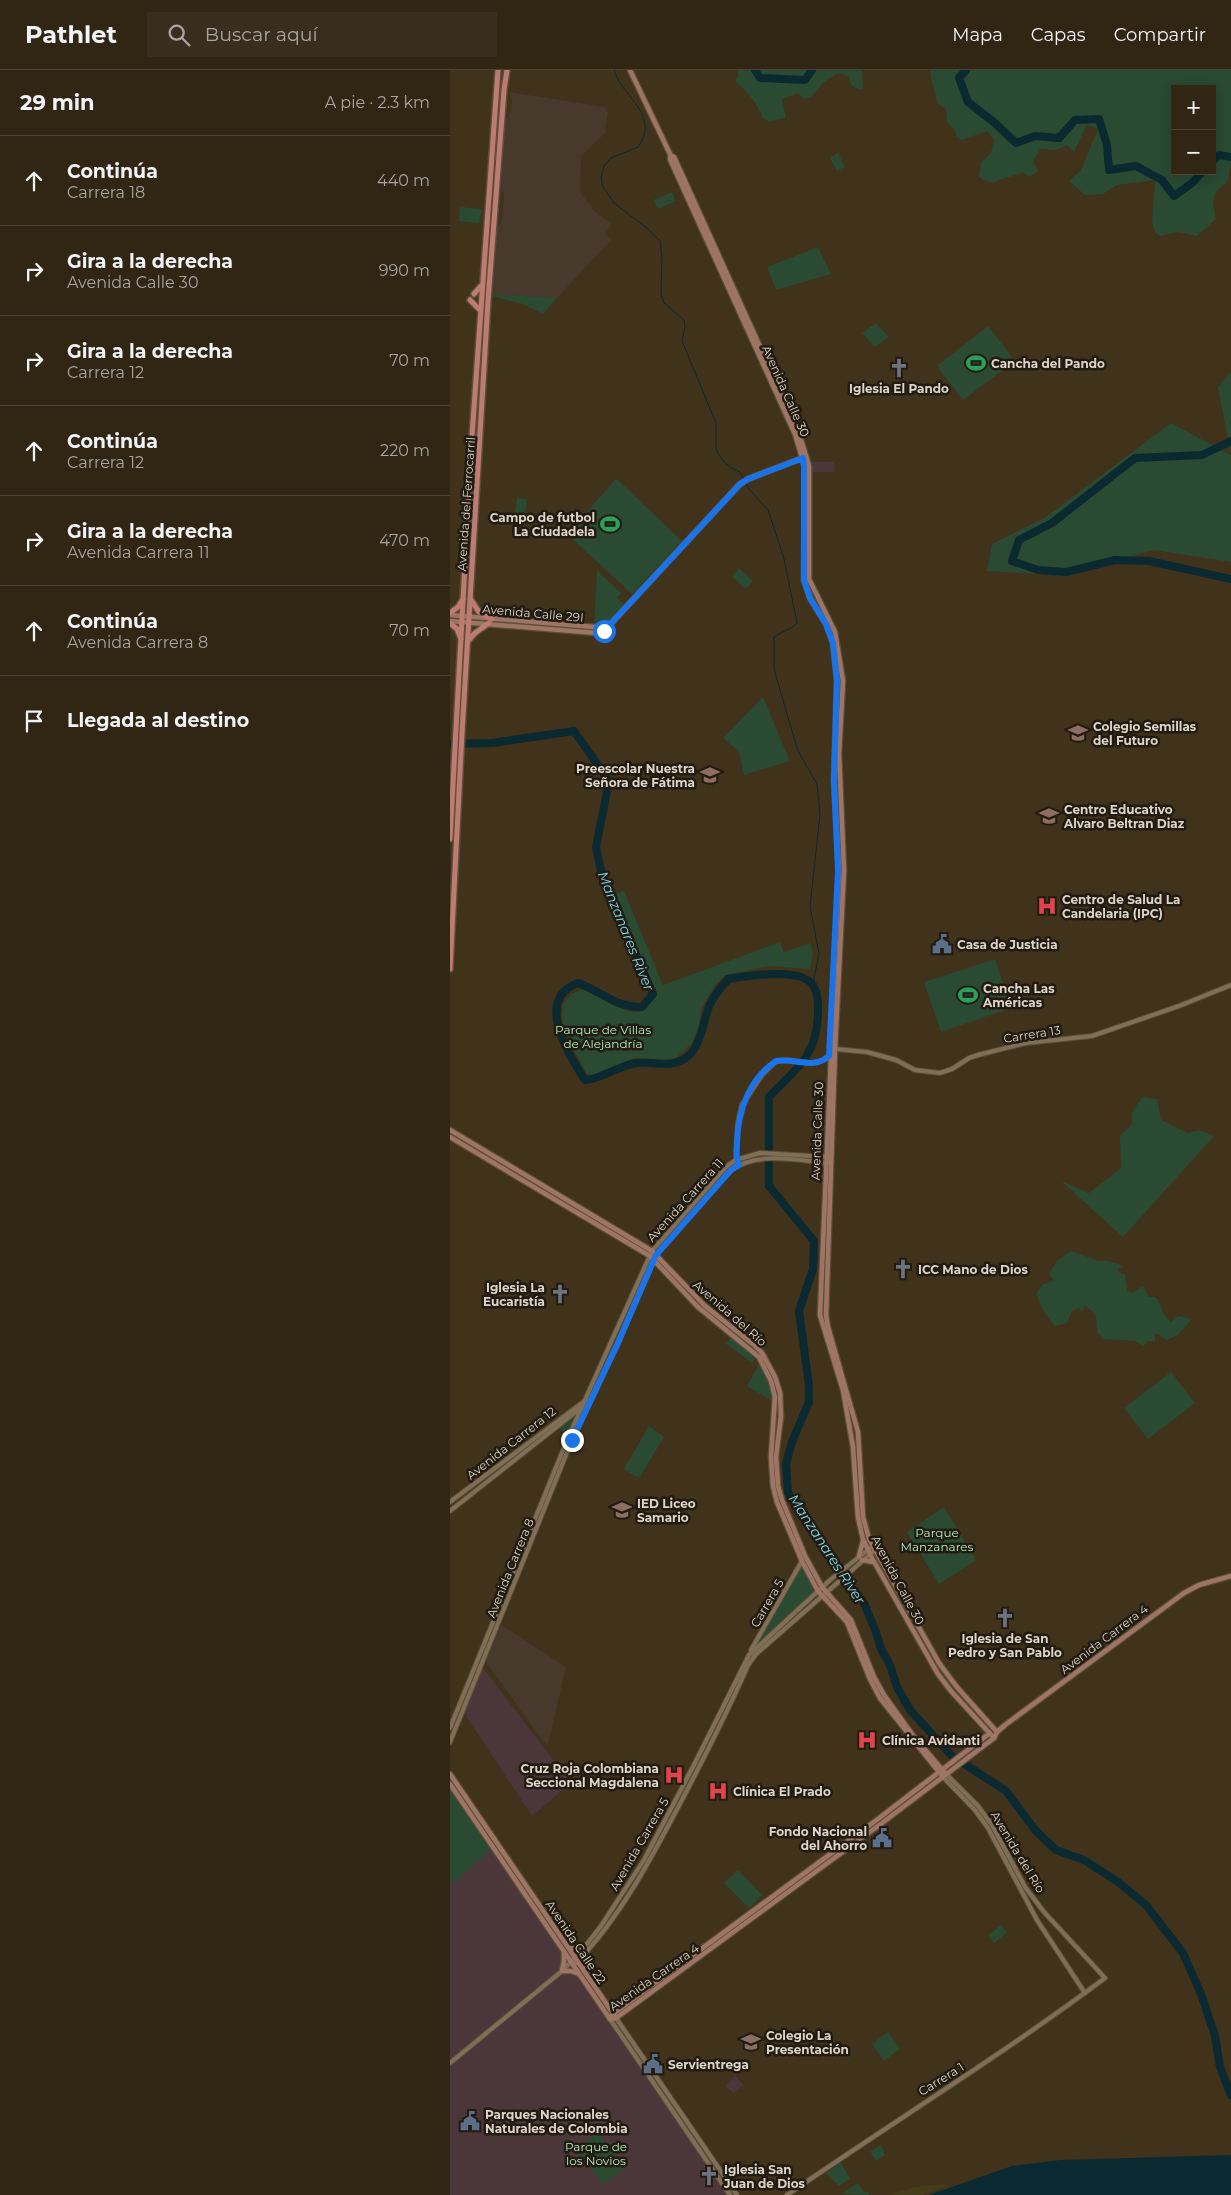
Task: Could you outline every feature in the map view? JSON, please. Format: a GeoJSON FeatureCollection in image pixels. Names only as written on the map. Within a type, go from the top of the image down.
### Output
{"type":"FeatureCollection","features":[{"type":"Feature","properties":{"kind":"main road","name":"Avenida del Ferrocarril"},"geometry":{"type":"LineString","coordinates":[[450,839],[454,764],[459,732],[465,641],[469,620],[467,597],[480,311],[498,70]]}},
{"type":"Feature","properties":{"kind":"main road","name":"Avenida del Ferrocarril"},"geometry":{"type":"LineString","coordinates":[[465,641],[463,619],[467,597],[507,70]]}},
{"type":"Feature","properties":{"kind":"main road","name":"Avenida Calle 30"},"geometry":{"type":"LineString","coordinates":[[630,70],[671,156],[677,163],[799,433],[808,466],[809,580],[835,632],[843,680],[839,754],[844,870],[828,1157]]}},
{"type":"Feature","properties":{"kind":"main road"},"geometry":{"type":"LineString","coordinates":[[474,294],[482,283]]}},
{"type":"Feature","properties":{"kind":"main road"},"geometry":{"type":"LineString","coordinates":[[470,300],[480,311]]}},
{"type":"Feature","properties":{"kind":"main road","name":"Avenida Calle 30"},"geometry":{"type":"LineString","coordinates":[[805,457],[804,580],[810,598],[826,624],[833,643],[837,680],[834,780],[838,870],[829,1056],[826,1315],[858,1432],[863,1517],[874,1562],[938,1674],[994,1738]]}},
{"type":"Feature","properties":{"kind":"main road","name":"Avenida Calle 29I"},"geometry":{"type":"LineString","coordinates":[[463,619],[596,633],[604,631],[740,484],[748,479],[805,457]]}},
{"type":"Feature","properties":{"kind":"main road"},"geometry":{"type":"LineString","coordinates":[[450,622],[465,641],[491,621],[479,612],[467,597],[450,614],[463,619]]}},
{"type":"Feature","properties":{"kind":"main road"},"geometry":{"type":"LineString","coordinates":[[450,622],[463,619]]}},
{"type":"Feature","properties":{"kind":"main road","name":"Avenida del Ferrocarril"},"geometry":{"type":"LineString","coordinates":[[450,970],[461,764],[459,732]]}},
{"type":"Feature","properties":{"kind":"main road","name":"Avenida del Río"},"geometry":{"type":"LineString","coordinates":[[450,1130],[653,1255],[705,1306],[754,1345],[769,1364],[778,1388],[781,1405],[776,1457],[778,1486],[820,1589]]}},
{"type":"Feature","properties":{"kind":"main road","name":"Avenida del Río"},"geometry":{"type":"LineString","coordinates":[[450,1137],[653,1255],[698,1307],[752,1349],[766,1368],[771,1381],[776,1405],[771,1457],[773,1486],[777,1502],[802,1561],[824,1594],[851,1620],[874,1677],[884,1695],[944,1775]]}},
{"type":"Feature","properties":{"kind":"main road","name":"Avenida Calle 30"},"geometry":{"type":"LineString","coordinates":[[828,1163],[820,1315],[843,1390],[853,1446],[857,1507],[863,1539],[939,1663],[956,1686],[997,1732]]}},
{"type":"Feature","properties":{"kind":"main road"},"geometry":{"type":"LineString","coordinates":[[863,1539],[861,1558],[874,1562]]}},
{"type":"Feature","properties":{"kind":"main road","name":"Avenida Carrera 4"},"geometry":{"type":"LineString","coordinates":[[610,2019],[954,1768],[994,1738],[997,1732],[1184,1593],[1199,1585],[1231,1576]]}},
{"type":"Feature","properties":{"kind":"main road"},"geometry":{"type":"LineString","coordinates":[[981,1724],[984,1731],[982,1738]]}},
{"type":"Feature","properties":{"kind":"main road","name":"Avenida Carrera 4"},"geometry":{"type":"LineString","coordinates":[[615,2016],[878,1819],[982,1738],[989,1733],[997,1732]]}},
{"type":"Feature","properties":{"kind":"main road","name":"Avenida Calle 22"},"geometry":{"type":"LineString","coordinates":[[450,1774],[566,1949]]}},
{"type":"Feature","properties":{"kind":"main road","name":"Avenida Calle 22"},"geometry":{"type":"LineString","coordinates":[[450,1784],[615,2016]]}},
{"type":"Feature","properties":{"kind":"main road"},"geometry":{"type":"LineString","coordinates":[[566,1949],[585,1950],[583,1973],[562,1971],[566,1949]]}},
{"type":"Feature","properties":{"kind":"main road","name":"Avenida Calle 22"},"geometry":{"type":"LineString","coordinates":[[583,1973],[610,2019]]}},
{"type":"Feature","properties":{"kind":"street","name":"Carrera 13"},"geometry":{"type":"LineString","coordinates":[[835,1049],[867,1052],[896,1060],[916,1070],[940,1073],[952,1069],[969,1058],[987,1052],[1026,1043],[1092,1036],[1179,1006],[1231,985]]}},
{"type":"Feature","properties":{"kind":"street"},"geometry":{"type":"LineString","coordinates":[[739,1165],[736,1160],[738,1122],[742,1105],[762,1075],[776,1061],[792,1060],[809,1064],[822,1062],[835,1049]]}},
{"type":"Feature","properties":{"kind":"street","name":"Avenida Carrera 11"},"geometry":{"type":"LineString","coordinates":[[588,1400],[653,1255],[710,1184],[727,1166],[736,1160],[760,1156],[787,1154],[828,1157]]}},
{"type":"Feature","properties":{"kind":"street","name":"Avenida Carrera 11"},"geometry":{"type":"LineString","coordinates":[[653,1255],[731,1170],[739,1165],[760,1156],[828,1163]]}},
{"type":"Feature","properties":{"kind":"street","name":"Avenida Carrera 12"},"geometry":{"type":"LineString","coordinates":[[450,1511],[583,1407],[588,1400]]}},
{"type":"Feature","properties":{"kind":"street","name":"Avenida Carrera 12"},"geometry":{"type":"LineString","coordinates":[[450,1502],[588,1400]]}},
{"type":"Feature","properties":{"kind":"street","name":"Avenida Carrera 8"},"geometry":{"type":"LineString","coordinates":[[450,1742],[588,1400]]}},
{"type":"Feature","properties":{"kind":"street","name":"Avenida Carrera 8"},"geometry":{"type":"LineString","coordinates":[[450,1728],[583,1407]]}},
{"type":"Feature","properties":{"kind":"street","name":"Avenida Carrera 5"},"geometry":{"type":"LineString","coordinates":[[450,2063],[575,1962],[620,1910],[648,1864],[717,1731],[748,1665],[756,1654],[871,1550]]}},
{"type":"Feature","properties":{"kind":"street","name":"Carrera 5"},"geometry":{"type":"LineString","coordinates":[[749,1655],[802,1561]]}},
{"type":"Feature","properties":{"kind":"street","name":"Avenida Carrera 5"},"geometry":{"type":"LineString","coordinates":[[585,1950],[644,1860],[749,1655],[830,1580],[849,1568]]}},
{"type":"Feature","properties":{"kind":"street","name":"Avenida del Río"},"geometry":{"type":"LineString","coordinates":[[944,1775],[978,1806],[992,1825],[1021,1880],[1040,1906],[1105,1978]]}},
{"type":"Feature","properties":{"kind":"street","name":"Avenida del Río"},"geometry":{"type":"LineString","coordinates":[[944,1775],[988,1828],[1037,1920],[1085,1993]]}},
{"type":"Feature","properties":{"kind":"street","name":"Carrera 1"},"geometry":{"type":"LineString","coordinates":[[787,2195],[875,2134],[1021,2038],[1105,1978]]}},
{"type":"Feature","properties":{"kind":"street","name":"Avenida Calle 22"},"geometry":{"type":"LineString","coordinates":[[615,2016],[737,2195]]}},
{"type":"Feature","properties":{"kind":"street","name":"Avenida Calle 22"},"geometry":{"type":"LineString","coordinates":[[610,2019],[730,2195]]}},
{"type":"Feature","properties":{"kind":"shaded area"},"geometry":{"type":"Polygon","coordinates":[[[508,92],[605,107],[608,112],[605,133],[581,156],[580,192],[594,211],[612,225],[605,233],[611,240],[557,298],[493,294],[497,227],[502,222],[504,195],[501,189],[504,122],[510,114],[512,101],[508,92]]]}},
{"type":"Feature","properties":{"kind":"shaded area"},"geometry":{"type":"Polygon","coordinates":[[[810,462],[834,462],[834,472],[810,472],[810,462]]]}},
{"type":"Feature","properties":{"kind":"shaded area"},"geometry":{"type":"Polygon","coordinates":[[[501,1625],[566,1667],[548,1745],[543,1741],[485,1661],[501,1625]]]}},
{"type":"Feature","properties":{"kind":"shaded area"},"geometry":{"type":"Polygon","coordinates":[[[483,1668],[571,1783],[532,1816],[466,1716],[465,1711],[483,1668]]]}},
{"type":"Feature","properties":{"kind":"shaded area"},"geometry":{"type":"Polygon","coordinates":[[[450,1774],[738,2195],[450,2195],[450,1774]]]}},
{"type":"Feature","properties":{"kind":"shaded area"},"geometry":{"type":"Polygon","coordinates":[[[735,2075],[744,2085],[733,2093],[726,2086],[735,2075]]]}},
{"type":"Feature","properties":{"kind":"green space"},"geometry":{"type":"Polygon","coordinates":[[[736,70],[862,70],[863,90],[853,86],[849,76],[838,73],[824,82],[811,97],[804,99],[798,93],[782,99],[786,118],[770,121],[763,119],[755,103],[735,81],[739,75],[736,70]]]}},
{"type":"Feature","properties":{"kind":"green space"},"geometry":{"type":"Polygon","coordinates":[[[930,70],[1231,70],[1231,164],[1227,183],[1217,190],[1215,194],[1214,208],[1216,219],[1197,236],[1178,232],[1160,236],[1155,232],[1152,222],[1155,180],[1117,185],[1103,194],[1085,195],[1069,181],[1081,170],[1098,129],[1087,125],[1074,152],[1067,145],[1057,150],[1040,149],[1033,162],[1038,171],[1029,177],[1023,172],[993,183],[983,180],[979,176],[981,163],[991,153],[994,139],[987,131],[962,140],[956,137],[955,130],[947,122],[946,109],[937,103],[930,70]]]}},
{"type":"Feature","properties":{"kind":"green space"},"geometry":{"type":"Polygon","coordinates":[[[838,153],[845,167],[837,171],[830,158],[838,153]]]}},
{"type":"Feature","properties":{"kind":"green space"},"geometry":{"type":"Polygon","coordinates":[[[672,192],[676,201],[658,209],[653,200],[672,192]]]}},
{"type":"Feature","properties":{"kind":"green space"},"geometry":{"type":"Polygon","coordinates":[[[460,207],[482,209],[479,223],[459,221],[460,207]]]}},
{"type":"Feature","properties":{"kind":"green space"},"geometry":{"type":"Polygon","coordinates":[[[818,247],[831,274],[776,290],[767,267],[818,247]]]}},
{"type":"Feature","properties":{"kind":"green space"},"geometry":{"type":"Polygon","coordinates":[[[493,294],[557,298],[543,314],[525,305],[492,296],[493,294]]]}},
{"type":"Feature","properties":{"kind":"green space"},"geometry":{"type":"Polygon","coordinates":[[[876,323],[889,337],[875,347],[862,333],[876,323]]]}},
{"type":"Feature","properties":{"kind":"green space","name":"Cancha del Pando"},"geometry":{"type":"Polygon","coordinates":[[[988,326],[1015,361],[963,400],[937,366],[988,326]]]}},
{"type":"Feature","properties":{"kind":"green space"},"geometry":{"type":"Polygon","coordinates":[[[1231,372],[1231,454],[1218,387],[1231,372]]]}},
{"type":"Feature","properties":{"kind":"green space"},"geometry":{"type":"Polygon","coordinates":[[[1171,423],[1231,455],[1231,562],[1155,550],[1087,567],[1040,574],[987,571],[992,544],[1046,517],[1171,423]]]}},
{"type":"Feature","properties":{"kind":"green space"},"geometry":{"type":"Polygon","coordinates":[[[615,480],[618,480],[682,541],[632,594],[567,534],[615,480]]]}},
{"type":"Feature","properties":{"kind":"green space"},"geometry":{"type":"Polygon","coordinates":[[[517,498],[527,499],[525,514],[515,513],[517,498]]]}},
{"type":"Feature","properties":{"kind":"green space"},"geometry":{"type":"Polygon","coordinates":[[[739,568],[753,581],[746,589],[732,577],[739,568]]]}},
{"type":"Feature","properties":{"kind":"green space"},"geometry":{"type":"Polygon","coordinates":[[[597,570],[621,593],[617,598],[624,604],[607,622],[599,627],[594,627],[597,570]]]}},
{"type":"Feature","properties":{"kind":"green space"},"geometry":{"type":"Polygon","coordinates":[[[763,697],[790,761],[744,775],[739,752],[723,738],[763,697]]]}},
{"type":"Feature","properties":{"kind":"green space","name":"Parque de Villas de Alejandría"},"geometry":{"type":"Polygon","coordinates":[[[624,891],[663,985],[780,942],[784,952],[811,943],[813,955],[810,969],[770,966],[726,975],[715,985],[701,1009],[699,1026],[692,1043],[674,1060],[634,1058],[593,1075],[587,1074],[564,1026],[562,1014],[564,1003],[571,995],[585,989],[622,1009],[637,1012],[645,1009],[656,995],[612,896],[624,891]]]}},
{"type":"Feature","properties":{"kind":"green space","name":"Cancha Las Américas"},"geometry":{"type":"Polygon","coordinates":[[[995,959],[1011,1008],[941,1032],[924,982],[995,959]]]}},
{"type":"Feature","properties":{"kind":"green space"},"geometry":{"type":"Polygon","coordinates":[[[1142,1097],[1157,1099],[1161,1120],[1188,1133],[1199,1130],[1214,1136],[1123,1237],[1061,1181],[1089,1193],[1121,1168],[1120,1135],[1132,1125],[1132,1113],[1142,1097]]]}},
{"type":"Feature","properties":{"kind":"green space"},"geometry":{"type":"Polygon","coordinates":[[[1071,1251],[1099,1261],[1119,1264],[1122,1267],[1118,1269],[1118,1272],[1125,1274],[1127,1291],[1133,1293],[1143,1286],[1149,1297],[1155,1297],[1158,1300],[1165,1316],[1171,1322],[1179,1316],[1192,1319],[1178,1335],[1167,1340],[1155,1333],[1155,1341],[1148,1341],[1143,1346],[1135,1341],[1104,1339],[1097,1332],[1096,1315],[1085,1305],[1082,1312],[1078,1308],[1072,1311],[1067,1323],[1055,1326],[1044,1312],[1036,1294],[1042,1285],[1054,1280],[1049,1274],[1056,1262],[1071,1251]]]}},
{"type":"Feature","properties":{"kind":"green space"},"geometry":{"type":"Polygon","coordinates":[[[731,1337],[755,1359],[752,1363],[726,1344],[731,1337]]]}},
{"type":"Feature","properties":{"kind":"green space"},"geometry":{"type":"Polygon","coordinates":[[[759,1364],[771,1384],[774,1402],[747,1386],[759,1364]]]}},
{"type":"Feature","properties":{"kind":"green space"},"geometry":{"type":"Polygon","coordinates":[[[1171,1372],[1195,1403],[1148,1439],[1124,1408],[1171,1372]]]}},
{"type":"Feature","properties":{"kind":"green space"},"geometry":{"type":"Polygon","coordinates":[[[578,1412],[568,1435],[558,1428],[578,1412]]]}},
{"type":"Feature","properties":{"kind":"green space"},"geometry":{"type":"Polygon","coordinates":[[[649,1426],[664,1437],[639,1478],[624,1469],[649,1426]]]}},
{"type":"Feature","properties":{"kind":"green space","name":"Parque Manzanares"},"geometry":{"type":"Polygon","coordinates":[[[944,1507],[976,1560],[939,1584],[907,1532],[944,1507]]]}},
{"type":"Feature","properties":{"kind":"green space"},"geometry":{"type":"Polygon","coordinates":[[[802,1565],[816,1591],[758,1643],[758,1639],[802,1565]]]}},
{"type":"Feature","properties":{"kind":"green space"},"geometry":{"type":"Polygon","coordinates":[[[450,1790],[491,1849],[453,1883],[450,1882],[450,1790]]]}},
{"type":"Feature","properties":{"kind":"green space"},"geometry":{"type":"Polygon","coordinates":[[[738,1870],[762,1895],[749,1908],[724,1883],[738,1870]]]}},
{"type":"Feature","properties":{"kind":"green space"},"geometry":{"type":"Polygon","coordinates":[[[1001,1925],[1007,1933],[994,1943],[988,1935],[1001,1925]]]}},
{"type":"Feature","properties":{"kind":"green space"},"geometry":{"type":"Polygon","coordinates":[[[888,2032],[900,2049],[884,2061],[872,2044],[888,2032]]]}},
{"type":"Feature","properties":{"kind":"green space","name":"Parque de los Novios"},"geometry":{"type":"Polygon","coordinates":[[[598,2133],[624,2169],[603,2184],[576,2149],[598,2133]]]}},
{"type":"Feature","properties":{"kind":"green space"},"geometry":{"type":"Polygon","coordinates":[[[881,2145],[885,2155],[876,2161],[870,2151],[881,2145]]]}},
{"type":"Feature","properties":{"kind":"green space"},"geometry":{"type":"Polygon","coordinates":[[[841,2162],[850,2179],[839,2186],[826,2173],[841,2162]]]}},
{"type":"Feature","properties":{"kind":"green space"},"geometry":{"type":"Polygon","coordinates":[[[856,2184],[859,2184],[864,2192],[868,2192],[869,2195],[842,2194],[856,2184]]]}},
{"type":"Feature","properties":{"kind":"sand"},"geometry":{"type":"Polygon","coordinates":[[[950,2185],[923,2195],[891,2195],[910,2188],[950,2185]]]}},
{"type":"Feature","properties":{"kind":"water"},"geometry":{"type":"Polygon","coordinates":[[[1231,2155],[1231,2195],[929,2195],[1012,2166],[1060,2160],[1231,2155]]]}},
{"type":"Feature","properties":{"kind":"waterway"},"geometry":{"type":"LineString","coordinates":[[614,70],[618,80],[638,107],[645,125],[644,135],[638,147],[611,158],[604,166],[601,178],[603,187],[614,203],[648,229],[660,241],[662,258],[661,294],[664,303],[684,320],[685,326],[682,341],[716,423],[716,450],[723,461],[731,468],[740,472],[749,489],[768,510],[784,559],[797,623],[774,637],[774,669],[798,751],[817,784],[820,814],[810,907],[819,953],[813,984]]}},
{"type":"Feature","properties":{"kind":"waterway"},"geometry":{"type":"LineString","coordinates":[[755,70],[760,78],[805,80],[812,70]]}},
{"type":"Feature","properties":{"kind":"waterway"},"geometry":{"type":"LineString","coordinates":[[966,70],[959,78],[968,102],[995,123],[1016,143],[1035,136],[1059,138],[1075,120],[1099,119],[1107,145],[1109,170],[1136,166],[1162,180],[1174,196],[1199,175]]}},
{"type":"Feature","properties":{"kind":"waterway"},"geometry":{"type":"LineString","coordinates":[[1216,158],[1219,155],[1231,157]]}},
{"type":"Feature","properties":{"kind":"waterway"},"geometry":{"type":"LineString","coordinates":[[1231,441],[1202,455],[1135,458],[1052,523],[1019,540],[1012,561],[1038,570],[1066,572],[1115,560],[1149,561],[1231,579]]}},
{"type":"Feature","properties":{"kind":"waterway","name":"Manzanares River"},"geometry":{"type":"LineString","coordinates":[[450,744],[492,743],[574,731],[609,781],[596,847],[602,876],[653,994],[642,1007],[633,1007],[616,1002],[578,983],[565,991],[558,1001],[556,1014],[559,1028],[564,1042],[585,1080],[596,1078],[637,1063],[669,1064],[683,1060],[695,1047],[710,1004],[728,979],[786,974],[806,979],[813,985],[817,994],[818,1011],[817,1028],[812,1045],[799,1066],[769,1097],[769,1186],[814,1241],[813,1269],[799,1311],[809,1386],[809,1402],[792,1442],[786,1464],[788,1493],[838,1570],[864,1603],[881,1649],[890,1665],[897,1687],[910,1710],[952,1756],[1006,1791],[1036,1831],[1056,1850],[1084,1860],[1118,1882],[1146,1905],[1183,1953],[1201,1994],[1215,2036],[1220,2067],[1231,2095]]}},
{"type":"Feature","properties":{"kind":"place","name":"Cancha del Pando"},"geometry":{"type":"Point","coordinates":[976,363]}},
{"type":"Feature","properties":{"kind":"place","name":"Iglesia El Pando"},"geometry":{"type":"Point","coordinates":[899,368]}},
{"type":"Feature","properties":{"kind":"place","name":"Campo de futbol La Ciudadela"},"geometry":{"type":"Point","coordinates":[610,524]}},
{"type":"Feature","properties":{"kind":"place","name":"Colegio Semillas del Futuro"},"geometry":{"type":"Point","coordinates":[1078,733]}},
{"type":"Feature","properties":{"kind":"place","name":"Preescolar Nuestra Señora de Fátima"},"geometry":{"type":"Point","coordinates":[710,775]}},
{"type":"Feature","properties":{"kind":"place","name":"Centro Educativo Alvaro Beltran Diaz"},"geometry":{"type":"Point","coordinates":[1049,816]}},
{"type":"Feature","properties":{"kind":"place","name":"Centro de Salud La Candelaria (IPC)"},"geometry":{"type":"Point","coordinates":[1047,906]}},
{"type":"Feature","properties":{"kind":"place","name":"Casa de Justicia"},"geometry":{"type":"Point","coordinates":[942,944]}},
{"type":"Feature","properties":{"kind":"place","name":"Cancha Las Américas"},"geometry":{"type":"Point","coordinates":[968,995]}},
{"type":"Feature","properties":{"kind":"place","name":"ICC Mano de Dios"},"geometry":{"type":"Point","coordinates":[903,1269]}},
{"type":"Feature","properties":{"kind":"place","name":"Iglesia La Eucaristía"},"geometry":{"type":"Point","coordinates":[560,1294]}},
{"type":"Feature","properties":{"kind":"place","name":"IED Liceo Samario"},"geometry":{"type":"Point","coordinates":[622,1510]}},
{"type":"Feature","properties":{"kind":"place","name":"Iglesia de San Pedro y San Pablo"},"geometry":{"type":"Point","coordinates":[1005,1618]}},
{"type":"Feature","properties":{"kind":"place","name":"Clínica Avidanti"},"geometry":{"type":"Point","coordinates":[867,1740]}},
{"type":"Feature","properties":{"kind":"place","name":"Cruz Roja Colombiana Seccional Magdalena"},"geometry":{"type":"Point","coordinates":[674,1775]}},
{"type":"Feature","properties":{"kind":"place","name":"Clínica El Prado"},"geometry":{"type":"Point","coordinates":[718,1791]}},
{"type":"Feature","properties":{"kind":"place","name":"Fondo Nacional del Ahorro"},"geometry":{"type":"Point","coordinates":[882,1838]}},
{"type":"Feature","properties":{"kind":"place","name":"Colegio La Presentación"},"geometry":{"type":"Point","coordinates":[751,2042]}},
{"type":"Feature","properties":{"kind":"place","name":"Servientrega"},"geometry":{"type":"Point","coordinates":[653,2064]}},
{"type":"Feature","properties":{"kind":"place","name":"Parques Nacionales Naturales de Colombia"},"geometry":{"type":"Point","coordinates":[470,2121]}},
{"type":"Feature","properties":{"kind":"place","name":"Iglesia San Juan de Dios"},"geometry":{"type":"Point","coordinates":[709,2176]}},
{"type":"Feature","properties":{"kind":"route"},"geometry":{"type":"LineString","coordinates":[[572,1440],[617,1345],[656,1255],[731,1170],[739,1165],[736,1160],[738,1122],[742,1105],[748,1093],[776,1061],[792,1060],[815,1064],[822,1062],[829,1056],[838,870],[834,780],[837,680],[833,643],[826,624],[810,598],[804,580],[803,458],[748,479],[740,484],[604,631]]}}]}
